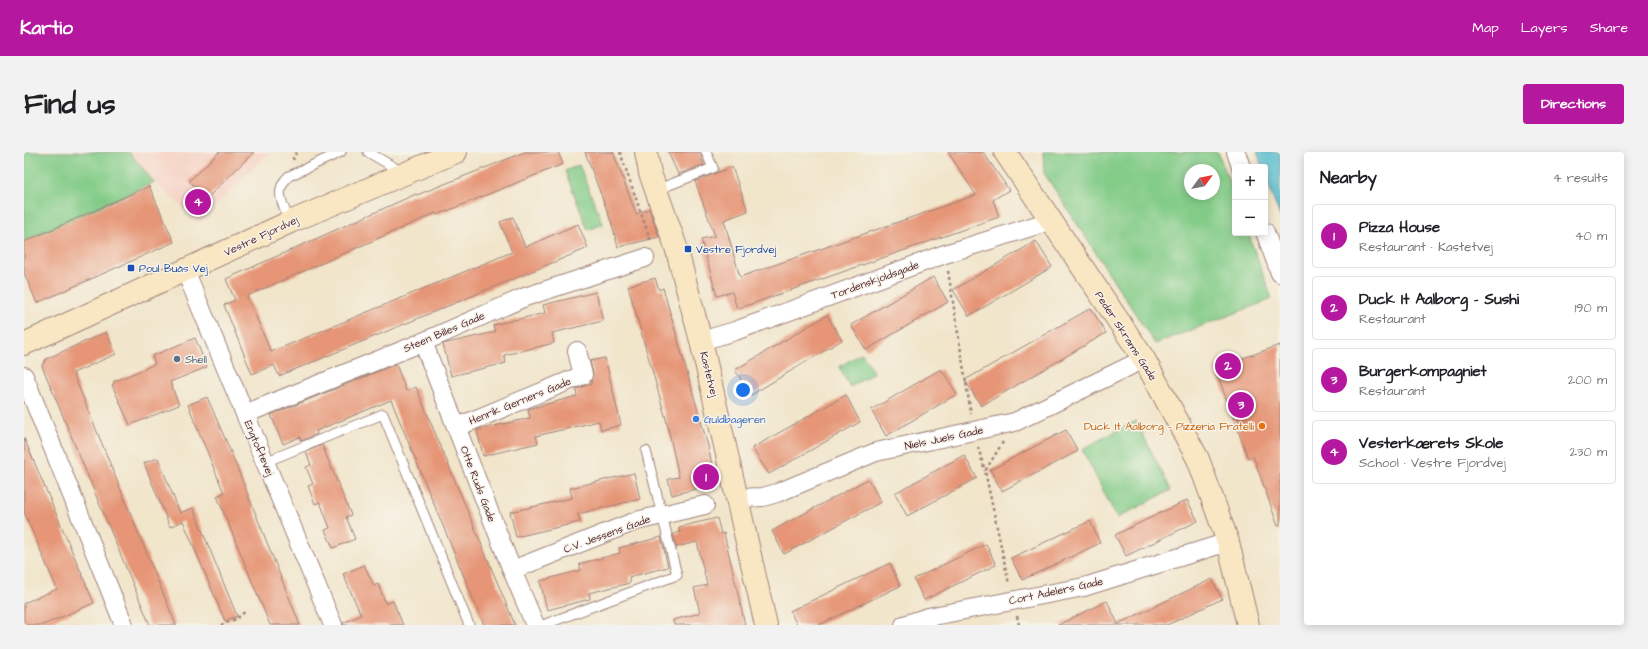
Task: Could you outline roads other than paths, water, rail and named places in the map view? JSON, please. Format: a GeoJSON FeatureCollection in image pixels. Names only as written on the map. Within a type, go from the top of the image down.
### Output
{"type":"FeatureCollection","features":[{"type":"Feature","properties":{"kind":"street","name":"Vestre Fjordvej"},"geometry":{"type":"LineString","coordinates":[[24,344],[290,222],[403,173],[456,152]]}},
{"type":"Feature","properties":{"kind":"street","name":"Peder Skrams Gade"},"geometry":{"type":"LineString","coordinates":[[1005,152],[1144,359],[1198,459],[1228,542],[1248,625]]}},
{"type":"Feature","properties":{"kind":"street"},"geometry":{"type":"LineString","coordinates":[[1236,152],[1240,164]]}},
{"type":"Feature","properties":{"kind":"street","name":"Kastetvej"},"geometry":{"type":"LineString","coordinates":[[651,172],[676,247],[701,341],[766,625]]}},
{"type":"Feature","properties":{"kind":"street","name":"Tordenskjoldsgade"},"geometry":{"type":"LineString","coordinates":[[701,341],[945,254],[1050,221]]}},
{"type":"Feature","properties":{"kind":"street"},"geometry":{"type":"LineString","coordinates":[[1266,236],[1280,273]]}},
{"type":"Feature","properties":{"kind":"street","name":"Steen Billes Gade"},"geometry":{"type":"LineString","coordinates":[[245,414],[423,342],[525,297],[646,258]]}},
{"type":"Feature","properties":{"kind":"street","name":"Engtoftevej"},"geometry":{"type":"LineString","coordinates":[[185,270],[333,625]]}},
{"type":"Feature","properties":{"kind":"street","name":"Otte Ruds Gade"},"geometry":{"type":"LineString","coordinates":[[423,342],[535,625]]}},
{"type":"Feature","properties":{"kind":"street","name":"Henrik Gerners Gade"},"geometry":{"type":"LineString","coordinates":[[457,427],[583,375],[577,351]]}},
{"type":"Feature","properties":{"kind":"street","name":"Niels Juels Gade"},"geometry":{"type":"LineString","coordinates":[[737,498],[763,497],[777,493],[876,452],[1015,422],[1144,359]]}},
{"type":"Feature","properties":{"kind":"street"},"geometry":{"type":"LineString","coordinates":[[24,376],[124,625]]}},
{"type":"Feature","properties":{"kind":"street","name":"C.V. Jessens Gade"},"geometry":{"type":"LineString","coordinates":[[512,570],[636,521],[705,505]]}},
{"type":"Feature","properties":{"kind":"street","name":"Cort Adelers Gade"},"geometry":{"type":"LineString","coordinates":[[904,625],[928,617],[1084,587],[1228,542]]}},
{"type":"Feature","properties":{"kind":"lane"},"geometry":{"type":"LineString","coordinates":[[290,222],[281,200],[280,192],[283,181],[289,176],[341,152]]}},
{"type":"Feature","properties":{"kind":"lane"},"geometry":{"type":"LineString","coordinates":[[368,152],[403,173]]}},
{"type":"Feature","properties":{"kind":"lane","name":"Kastetvej"},"geometry":{"type":"LineString","coordinates":[[636,152],[651,172]]}},
{"type":"Feature","properties":{"kind":"lane"},"geometry":{"type":"LineString","coordinates":[[651,172],[713,168],[706,152]]}},
{"type":"Feature","properties":{"kind":"lane"},"geometry":{"type":"LineString","coordinates":[[265,462],[384,414],[469,625]]}},
{"type":"Feature","properties":{"kind":"lane"},"geometry":{"type":"LineString","coordinates":[[543,625],[677,575],[646,451]]}},
{"type":"Feature","properties":{"kind":"water"},"geometry":{"type":"Polygon","coordinates":[[[1257,152],[1280,152],[1280,217],[1268,183],[1268,164],[1261,164],[1257,152]]]}},
{"type":"Feature","properties":{"kind":"place","name":"Vesterkærets Skole"},"geometry":{"type":"Point","coordinates":[198,202]}},
{"type":"Feature","properties":{"kind":"place","name":"Vestre Fjordvej"},"geometry":{"type":"Point","coordinates":[688,249]}},
{"type":"Feature","properties":{"kind":"place","name":"Poul Buås Vej"},"geometry":{"type":"Point","coordinates":[131,268]}},
{"type":"Feature","properties":{"kind":"place","name":"Shell"},"geometry":{"type":"Point","coordinates":[177,359]}},
{"type":"Feature","properties":{"kind":"place","name":"Duck It Aalborg - Sushi"},"geometry":{"type":"Point","coordinates":[1228,366]}},
{"type":"Feature","properties":{"kind":"place","name":"Burgerkompagniet"},"geometry":{"type":"Point","coordinates":[1241,405]}},
{"type":"Feature","properties":{"kind":"place","name":"Guldbageren"},"geometry":{"type":"Point","coordinates":[696,419]}},
{"type":"Feature","properties":{"kind":"place","name":"Duck It Aalborg - Pizzeria Fratelli"},"geometry":{"type":"Point","coordinates":[1262,426]}},
{"type":"Feature","properties":{"kind":"place","name":"Pizza House"},"geometry":{"type":"Point","coordinates":[706,477]}}]}
